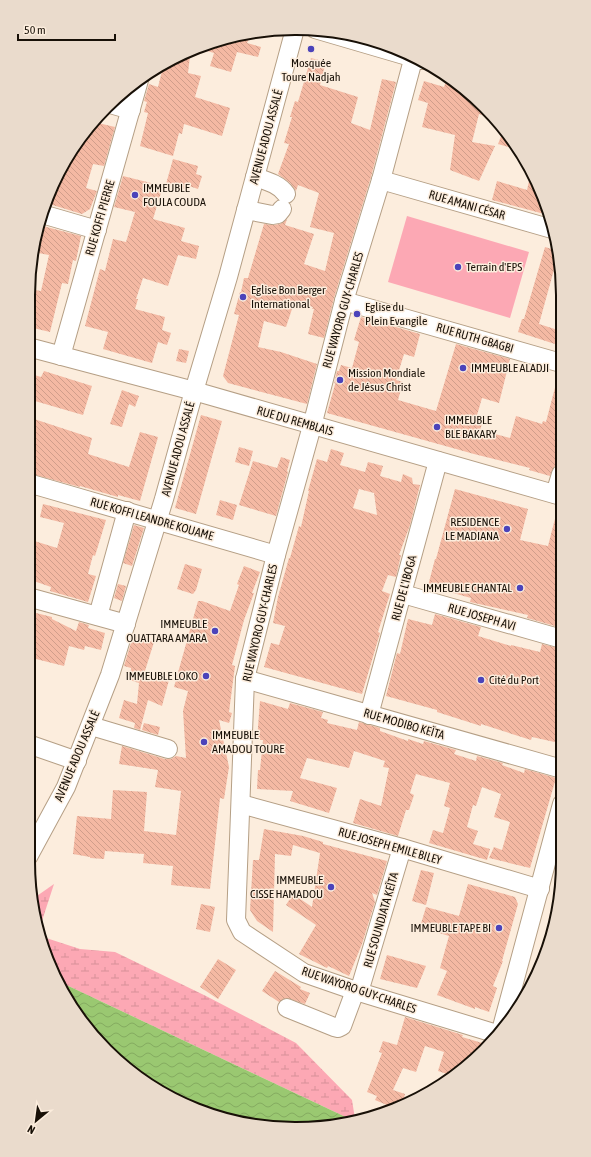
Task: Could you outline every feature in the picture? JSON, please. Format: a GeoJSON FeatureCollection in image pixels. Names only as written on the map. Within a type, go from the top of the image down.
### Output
{"type":"FeatureCollection","features":[{"type":"Feature","properties":{"kind":"street","name":"AVENUE ADOU ASSALÉ"},"geometry":{"type":"LineString","coordinates":[[35,844],[66,787],[110,675],[158,520],[228,277],[293,35]]}},
{"type":"Feature","properties":{"kind":"street","name":"RUE WAYORO GUY-CHARLES"},"geometry":{"type":"LineString","coordinates":[[414,64],[344,301],[312,426],[276,555],[245,679],[236,920],[242,932],[304,973],[492,1032]]}},
{"type":"Feature","properties":{"kind":"street","name":"RUE KOFFI PIERRE"},"geometry":{"type":"LineString","coordinates":[[61,356],[136,89]]}},
{"type":"Feature","properties":{"kind":"street"},"geometry":{"type":"LineString","coordinates":[[117,106],[131,110]]}},
{"type":"Feature","properties":{"kind":"street"},"geometry":{"type":"LineString","coordinates":[[246,210],[272,215],[278,214],[284,202],[282,189],[276,185],[255,177]]}},
{"type":"Feature","properties":{"kind":"street","name":"RUE AMANI CÉSAR"},"geometry":{"type":"LineString","coordinates":[[381,180],[547,228]]}},
{"type":"Feature","properties":{"kind":"street"},"geometry":{"type":"LineString","coordinates":[[48,216],[97,230]]}},
{"type":"Feature","properties":{"kind":"street","name":"RUE RUTH GBAGBI"},"geometry":{"type":"LineString","coordinates":[[344,301],[556,361]]}},
{"type":"Feature","properties":{"kind":"street","name":"RUE DU REMBLAIS"},"geometry":{"type":"LineString","coordinates":[[35,349],[194,391],[312,426],[556,494]]}},
{"type":"Feature","properties":{"kind":"street","name":"RUE DE L'IBOGA"},"geometry":{"type":"LineString","coordinates":[[369,715],[438,461]]}},
{"type":"Feature","properties":{"kind":"street","name":"RUE KOFFI LEANDRE KOUAME"},"geometry":{"type":"LineString","coordinates":[[35,485],[276,555]]}},
{"type":"Feature","properties":{"kind":"street"},"geometry":{"type":"LineString","coordinates":[[98,616],[127,511]]}},
{"type":"Feature","properties":{"kind":"street","name":"RUE JOSEPH AVI"},"geometry":{"type":"LineString","coordinates":[[403,594],[556,637]]}},
{"type":"Feature","properties":{"kind":"street"},"geometry":{"type":"LineString","coordinates":[[35,599],[126,624]]}},
{"type":"Feature","properties":{"kind":"street","name":"RUE MODIBO KEÏTA"},"geometry":{"type":"LineString","coordinates":[[245,679],[556,767]]}},
{"type":"Feature","properties":{"kind":"street"},"geometry":{"type":"LineString","coordinates":[[91,726],[168,749]]}},
{"type":"Feature","properties":{"kind":"street"},"geometry":{"type":"LineString","coordinates":[[35,746],[77,760]]}},
{"type":"Feature","properties":{"kind":"street","name":"RUE JOSEPH EMILE BILEY"},"geometry":{"type":"LineString","coordinates":[[241,804],[402,848],[540,889]]}},
{"type":"Feature","properties":{"kind":"street"},"geometry":{"type":"LineString","coordinates":[[505,1016],[556,827]]}},
{"type":"Feature","properties":{"kind":"street","name":"RUE SOUNDJATA KEÏTA"},"geometry":{"type":"LineString","coordinates":[[287,1008],[334,1027],[338,1028],[342,1026],[357,991],[402,848]]}},
{"type":"Feature","properties":{"kind":"green space","name":"Terrain d'EPS"},"geometry":{"type":"Polygon","coordinates":[[[407,216],[529,252],[510,318],[388,282],[407,216]]]}},
{"type":"Feature","properties":{"kind":"green space"},"geometry":{"type":"Polygon","coordinates":[[[54,884],[42,921],[40,912],[37,896],[54,884]]]}},
{"type":"Feature","properties":{"kind":"green space"},"geometry":{"type":"Polygon","coordinates":[[[47,938],[80,949],[115,952],[206,996],[296,1043],[352,1100],[354,1115],[346,1117],[66,985],[55,961],[47,938]]]}},
{"type":"Feature","properties":{"kind":"water"},"geometry":{"type":"Polygon","coordinates":[[[66,985],[346,1117],[330,1120],[296,1122],[261,1120],[228,1113],[180,1095],[151,1078],[111,1046],[89,1020],[66,985]]]}},
{"type":"Feature","properties":{"kind":"building"},"geometry":{"type":"Polygon","coordinates":[[[249,39],[247,43],[261,47],[258,57],[237,52],[231,72],[210,66],[214,53],[207,51],[249,39]]]}},
{"type":"Feature","properties":{"kind":"building"},"geometry":{"type":"Polygon","coordinates":[[[190,58],[188,73],[201,76],[195,97],[230,108],[222,136],[184,124],[182,134],[179,133],[173,156],[140,146],[148,113],[144,112],[147,102],[144,101],[149,84],[158,87],[162,72],[190,58]]]}},
{"type":"Feature","properties":{"kind":"building"},"geometry":{"type":"Polygon","coordinates":[[[311,58],[326,62],[320,85],[358,97],[351,123],[370,130],[382,79],[396,82],[371,177],[334,298],[324,338],[308,334],[314,309],[312,309],[313,307],[294,303],[286,327],[264,321],[258,347],[281,352],[317,364],[307,404],[228,383],[223,376],[239,315],[234,314],[244,278],[248,278],[264,224],[280,224],[287,219],[285,225],[314,234],[304,264],[325,271],[334,233],[310,227],[319,193],[298,185],[296,191],[290,183],[278,174],[289,144],[284,143],[292,117],[290,117],[295,101],[298,102],[311,58]]]}},
{"type":"Feature","properties":{"kind":"building"},"geometry":{"type":"Polygon","coordinates":[[[424,81],[444,87],[445,83],[484,116],[479,114],[472,142],[495,146],[479,181],[450,170],[455,135],[422,127],[428,103],[418,100],[424,81]]]}},
{"type":"Feature","properties":{"kind":"building"},"geometry":{"type":"Polygon","coordinates":[[[100,124],[115,127],[104,166],[93,164],[86,188],[97,191],[90,209],[82,214],[52,205],[70,165],[89,137],[100,124]]]}},
{"type":"Feature","properties":{"kind":"building"},"geometry":{"type":"Polygon","coordinates":[[[501,136],[509,147],[498,144],[501,136]]]}},
{"type":"Feature","properties":{"kind":"building"},"geometry":{"type":"Polygon","coordinates":[[[173,159],[198,166],[196,174],[202,176],[198,189],[189,186],[188,190],[166,184],[173,159]]]}},
{"type":"Feature","properties":{"kind":"building"},"geometry":{"type":"Polygon","coordinates":[[[123,176],[163,186],[153,219],[185,228],[181,241],[199,246],[196,259],[178,255],[168,286],[143,278],[136,299],[138,299],[135,309],[165,317],[162,330],[171,333],[167,345],[158,342],[152,363],[103,349],[108,332],[85,326],[100,269],[105,271],[113,239],[126,242],[135,212],[114,207],[123,176]]]}},
{"type":"Feature","properties":{"kind":"building"},"geometry":{"type":"Polygon","coordinates":[[[529,180],[542,214],[492,200],[497,181],[527,190],[529,180]]]}},
{"type":"Feature","properties":{"kind":"building"},"geometry":{"type":"Polygon","coordinates":[[[44,226],[81,236],[76,261],[73,260],[68,284],[62,283],[50,332],[35,328],[35,290],[41,291],[49,255],[38,253],[44,226]]]}},
{"type":"Feature","properties":{"kind":"building"},"geometry":{"type":"Polygon","coordinates":[[[545,247],[552,249],[554,268],[539,324],[556,329],[556,344],[518,332],[522,319],[524,319],[545,247]]]}},
{"type":"Feature","properties":{"kind":"building"},"geometry":{"type":"Polygon","coordinates":[[[361,317],[420,334],[414,357],[404,354],[396,380],[403,382],[398,400],[436,411],[456,344],[510,359],[499,403],[482,398],[475,422],[482,424],[480,430],[510,438],[516,416],[542,424],[543,421],[546,422],[556,384],[556,465],[550,476],[529,470],[530,468],[327,413],[336,381],[334,384],[337,371],[339,371],[341,365],[352,368],[359,342],[354,340],[361,317]]]}},
{"type":"Feature","properties":{"kind":"building"},"geometry":{"type":"Polygon","coordinates":[[[179,349],[189,351],[186,363],[176,361],[179,349]]]}},
{"type":"Feature","properties":{"kind":"building"},"geometry":{"type":"Polygon","coordinates":[[[44,371],[92,386],[83,415],[35,401],[35,375],[41,377],[44,371]]]}},
{"type":"Feature","properties":{"kind":"building"},"geometry":{"type":"Polygon","coordinates":[[[122,390],[139,396],[135,407],[129,404],[122,427],[110,424],[122,390]]]}},
{"type":"Feature","properties":{"kind":"building"},"geometry":{"type":"Polygon","coordinates":[[[201,415],[222,421],[196,514],[175,508],[201,415]]]}},
{"type":"Feature","properties":{"kind":"building"},"geometry":{"type":"Polygon","coordinates":[[[35,419],[92,438],[88,454],[129,467],[140,432],[158,437],[140,501],[35,475],[35,419]]]}},
{"type":"Feature","properties":{"kind":"building"},"geometry":{"type":"Polygon","coordinates":[[[239,447],[253,451],[249,466],[235,462],[239,447]]]}},
{"type":"Feature","properties":{"kind":"building"},"geometry":{"type":"Polygon","coordinates":[[[331,449],[344,453],[340,465],[365,472],[368,462],[383,466],[380,476],[401,482],[403,474],[412,478],[413,484],[420,485],[410,525],[399,555],[401,555],[396,577],[388,575],[382,591],[390,594],[378,632],[380,633],[362,694],[264,667],[271,643],[279,645],[285,626],[273,623],[278,597],[289,558],[299,526],[301,527],[308,491],[317,459],[327,462],[331,449]],[[359,489],[353,508],[377,515],[374,493],[359,489]]]}},
{"type":"Feature","properties":{"kind":"building"},"geometry":{"type":"Polygon","coordinates":[[[281,457],[290,460],[276,516],[239,505],[253,461],[277,468],[281,457]]]}},
{"type":"Feature","properties":{"kind":"building"},"geometry":{"type":"Polygon","coordinates":[[[455,489],[528,509],[520,540],[548,546],[556,515],[556,626],[527,618],[528,615],[470,602],[471,598],[428,586],[455,489]]]}},
{"type":"Feature","properties":{"kind":"building"},"geometry":{"type":"Polygon","coordinates":[[[220,500],[237,505],[233,520],[216,515],[220,500]]]}},
{"type":"Feature","properties":{"kind":"building"},"geometry":{"type":"Polygon","coordinates":[[[43,504],[106,520],[95,556],[93,555],[88,574],[96,576],[88,602],[50,591],[51,587],[35,581],[35,541],[57,548],[64,523],[40,517],[43,504]]]}},
{"type":"Feature","properties":{"kind":"building"},"geometry":{"type":"Polygon","coordinates":[[[134,525],[144,528],[132,566],[123,563],[134,525]]]}},
{"type":"Feature","properties":{"kind":"building"},"geometry":{"type":"Polygon","coordinates":[[[185,564],[202,569],[196,590],[193,594],[177,589],[185,564]]]}},
{"type":"Feature","properties":{"kind":"building"},"geometry":{"type":"Polygon","coordinates":[[[244,566],[260,572],[252,593],[254,593],[244,620],[232,665],[235,666],[229,712],[232,713],[229,723],[219,720],[229,767],[224,799],[220,798],[210,889],[171,885],[173,866],[143,863],[144,854],[105,851],[104,859],[90,858],[73,854],[77,816],[111,819],[113,790],[147,792],[144,831],[176,835],[181,791],[155,787],[158,770],[119,764],[122,746],[165,759],[171,759],[176,756],[186,758],[183,711],[188,691],[174,687],[198,601],[230,611],[239,585],[237,584],[244,566]]]}},
{"type":"Feature","properties":{"kind":"building"},"geometry":{"type":"Polygon","coordinates":[[[118,584],[126,586],[122,601],[114,598],[118,584]]]}},
{"type":"Feature","properties":{"kind":"building"},"geometry":{"type":"Polygon","coordinates":[[[35,613],[52,617],[52,619],[76,631],[79,622],[89,625],[88,628],[105,633],[101,650],[85,646],[84,650],[69,646],[64,666],[35,659],[35,613]]]}},
{"type":"Feature","properties":{"kind":"building"},"geometry":{"type":"Polygon","coordinates":[[[435,614],[481,627],[478,636],[511,646],[540,652],[542,644],[556,648],[556,742],[532,737],[531,740],[437,712],[437,710],[386,696],[397,653],[400,654],[408,619],[432,625],[435,614]]]}},
{"type":"Feature","properties":{"kind":"building"},"geometry":{"type":"Polygon","coordinates":[[[133,636],[154,642],[144,674],[169,680],[162,706],[148,700],[140,730],[134,728],[135,723],[119,718],[124,700],[137,704],[139,683],[130,680],[131,668],[124,666],[133,636]]]}},
{"type":"Feature","properties":{"kind":"building"},"geometry":{"type":"Polygon","coordinates":[[[260,701],[288,709],[290,703],[323,712],[321,718],[328,720],[327,723],[357,730],[359,722],[380,728],[380,731],[408,741],[408,739],[423,744],[424,741],[456,750],[454,754],[476,761],[477,756],[503,763],[502,765],[524,773],[525,769],[556,778],[530,868],[489,858],[494,847],[502,850],[510,822],[494,817],[501,794],[482,787],[476,806],[473,805],[467,827],[478,831],[473,844],[490,849],[487,860],[429,843],[433,830],[443,833],[450,808],[444,806],[450,783],[416,774],[410,793],[414,795],[409,810],[406,810],[398,836],[353,823],[360,799],[381,806],[389,768],[383,767],[385,761],[354,751],[349,768],[307,758],[300,778],[337,788],[329,813],[290,801],[293,791],[257,789],[258,770],[260,770],[263,740],[257,740],[260,701]]]}},
{"type":"Feature","properties":{"kind":"building"},"geometry":{"type":"Polygon","coordinates":[[[144,723],[160,727],[158,735],[142,730],[144,723]]]}},
{"type":"Feature","properties":{"kind":"building"},"geometry":{"type":"Polygon","coordinates":[[[264,829],[303,836],[323,842],[323,844],[387,861],[377,895],[372,893],[375,902],[362,944],[349,976],[328,966],[327,968],[299,954],[316,925],[286,905],[293,894],[312,907],[320,853],[293,845],[291,856],[275,854],[273,932],[257,921],[250,910],[253,860],[259,860],[264,829]]]}},
{"type":"Feature","properties":{"kind":"building"},"geometry":{"type":"Polygon","coordinates":[[[421,870],[434,873],[426,905],[412,901],[421,870]]]}},
{"type":"Feature","properties":{"kind":"building"},"geometry":{"type":"Polygon","coordinates":[[[468,884],[515,897],[518,904],[503,961],[493,986],[497,988],[489,1012],[475,1007],[475,1009],[437,995],[447,971],[440,968],[449,936],[420,927],[426,907],[459,916],[468,884]]]}},
{"type":"Feature","properties":{"kind":"building"},"geometry":{"type":"Polygon","coordinates":[[[201,904],[215,907],[210,932],[196,929],[201,904]]]}},
{"type":"Feature","properties":{"kind":"building"},"geometry":{"type":"Polygon","coordinates":[[[387,955],[426,966],[417,988],[380,979],[387,955]]]}},
{"type":"Feature","properties":{"kind":"building"},"geometry":{"type":"Polygon","coordinates":[[[218,959],[236,970],[218,999],[200,987],[218,959]]]}},
{"type":"Feature","properties":{"kind":"building"},"geometry":{"type":"Polygon","coordinates":[[[275,971],[301,987],[300,989],[310,993],[305,1004],[286,998],[279,1002],[262,991],[275,971]]]}},
{"type":"Feature","properties":{"kind":"building"},"geometry":{"type":"Polygon","coordinates":[[[405,1017],[463,1035],[462,1037],[482,1043],[446,1074],[438,1071],[444,1052],[425,1046],[416,1072],[403,1068],[393,1090],[405,1094],[404,1098],[387,1105],[375,1100],[377,1096],[367,1092],[382,1053],[379,1052],[383,1041],[397,1045],[405,1017]]]}},
{"type":"Feature","properties":{"kind":"place","name":"Mosquée Toure Nadjah"},"geometry":{"type":"Point","coordinates":[311,49]}},
{"type":"Feature","properties":{"kind":"place","name":"IMMEUBLE FOULA COUDA"},"geometry":{"type":"Point","coordinates":[135,195]}},
{"type":"Feature","properties":{"kind":"place","name":"Terrain d'EPS"},"geometry":{"type":"Point","coordinates":[458,267]}},
{"type":"Feature","properties":{"kind":"place","name":"Eglise Bon Berger International"},"geometry":{"type":"Point","coordinates":[243,297]}},
{"type":"Feature","properties":{"kind":"place","name":"Eglise du Plein Evangile"},"geometry":{"type":"Point","coordinates":[357,314]}},
{"type":"Feature","properties":{"kind":"place","name":"IMMEUBLE ALADJI"},"geometry":{"type":"Point","coordinates":[463,368]}},
{"type":"Feature","properties":{"kind":"place","name":"Mission Mondiale de Jésus Christ"},"geometry":{"type":"Point","coordinates":[340,380]}},
{"type":"Feature","properties":{"kind":"place","name":"IMMEUBLE BLE BAKARY"},"geometry":{"type":"Point","coordinates":[437,427]}},
{"type":"Feature","properties":{"kind":"place","name":"RESIDENCE LE MADIANA"},"geometry":{"type":"Point","coordinates":[507,529]}},
{"type":"Feature","properties":{"kind":"place","name":"IMMEUBLE CHANTAL"},"geometry":{"type":"Point","coordinates":[520,588]}},
{"type":"Feature","properties":{"kind":"place","name":"IMMEUBLE OUATTARA AMARA"},"geometry":{"type":"Point","coordinates":[215,631]}},
{"type":"Feature","properties":{"kind":"place","name":"IMMEUBLE LOKO"},"geometry":{"type":"Point","coordinates":[206,676]}},
{"type":"Feature","properties":{"kind":"place","name":"Cité du Port"},"geometry":{"type":"Point","coordinates":[481,680]}},
{"type":"Feature","properties":{"kind":"place","name":"IMMEUBLE AMADOU TOURE"},"geometry":{"type":"Point","coordinates":[204,742]}},
{"type":"Feature","properties":{"kind":"place","name":"IMMEUBLE CISSE HAMADOU"},"geometry":{"type":"Point","coordinates":[331,887]}},
{"type":"Feature","properties":{"kind":"place","name":"IMMEUBLE TAPE BI"},"geometry":{"type":"Point","coordinates":[499,928]}}]}
